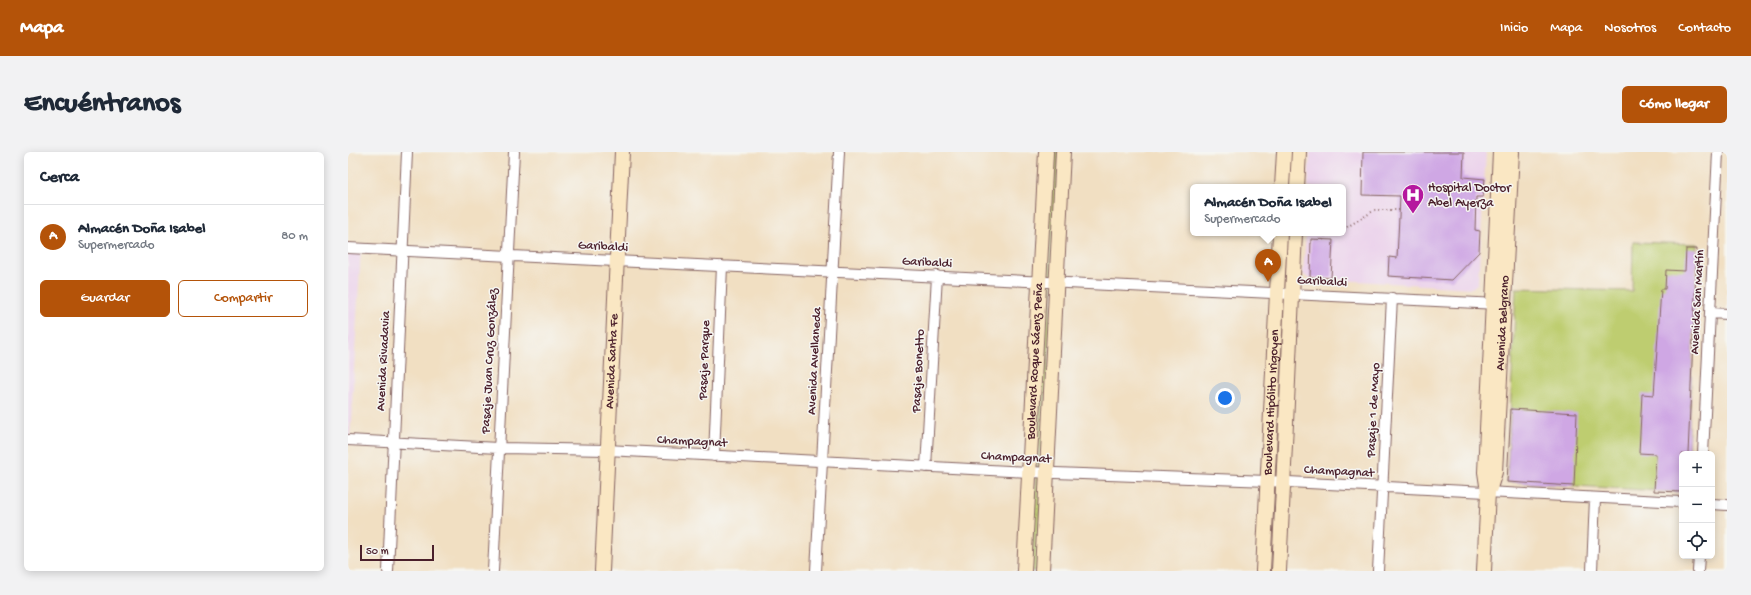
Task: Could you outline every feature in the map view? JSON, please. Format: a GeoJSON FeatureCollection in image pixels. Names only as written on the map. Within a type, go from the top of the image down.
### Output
{"type":"FeatureCollection","features":[{"type":"Feature","properties":{"kind":"street","name":"Avenida Rivadavia"},"geometry":{"type":"LineString","coordinates":[[388,571],[407,152]]}},
{"type":"Feature","properties":{"kind":"street","name":"Pasaje Juan Cruz González"},"geometry":{"type":"LineString","coordinates":[[493,571],[514,152]]}},
{"type":"Feature","properties":{"kind":"street","name":"Avenida Santa Fe"},"geometry":{"type":"LineString","coordinates":[[602,571],[622,152]]}},
{"type":"Feature","properties":{"kind":"street","name":"Avenida Avellaneda"},"geometry":{"type":"LineString","coordinates":[[816,571],[839,152]]}},
{"type":"Feature","properties":{"kind":"street","name":"Boulevard Roque Sáenz Peña"},"geometry":{"type":"LineString","coordinates":[[1024,571],[1038,281],[1046,152]]}},
{"type":"Feature","properties":{"kind":"street","name":"Boulevard Roque Sáenz Peña"},"geometry":{"type":"LineString","coordinates":[[1042,571],[1063,152]]}},
{"type":"Feature","properties":{"kind":"street"},"geometry":{"type":"LineString","coordinates":[[1282,184],[1284,152]]}},
{"type":"Feature","properties":{"kind":"street"},"geometry":{"type":"LineString","coordinates":[[1297,184],[1299,152]]}},
{"type":"Feature","properties":{"kind":"street","name":"Avenida Belgrano"},"geometry":{"type":"LineString","coordinates":[[1498,304],[1500,152]]}},
{"type":"Feature","properties":{"kind":"street","name":"Avenida Belgrano"},"geometry":{"type":"LineString","coordinates":[[1484,571],[1488,492],[1485,472],[1512,152]]}},
{"type":"Feature","properties":{"kind":"street","name":"Avenida San Martín"},"geometry":{"type":"LineString","coordinates":[[1703,451],[1718,152]]}},
{"type":"Feature","properties":{"kind":"street","name":"Boulevard Hipólito Irigoyen"},"geometry":{"type":"LineString","coordinates":[[1263,571],[1280,236]]}},
{"type":"Feature","properties":{"kind":"street","name":"Boulevard Hipólito Irigoyen"},"geometry":{"type":"LineString","coordinates":[[1280,571],[1295,236]]}},
{"type":"Feature","properties":{"kind":"street","name":"Garibaldi"},"geometry":{"type":"LineString","coordinates":[[348,248],[1498,304]]}},
{"type":"Feature","properties":{"kind":"street","name":"Pasaje Parque"},"geometry":{"type":"LineString","coordinates":[[714,456],[722,266]]}},
{"type":"Feature","properties":{"kind":"street","name":"Pasaje Bonetto"},"geometry":{"type":"LineString","coordinates":[[926,466],[937,276]]}},
{"type":"Feature","properties":{"kind":"street","name":"Pasaje 1 de Mayo"},"geometry":{"type":"LineString","coordinates":[[1378,571],[1392,298]]}},
{"type":"Feature","properties":{"kind":"street"},"geometry":{"type":"LineString","coordinates":[[1711,313],[1727,314]]}},
{"type":"Feature","properties":{"kind":"street","name":"Champagnat"},"geometry":{"type":"LineString","coordinates":[[348,440],[498,448],[607,450],[1029,472],[1284,481],[1679,502]]}},
{"type":"Feature","properties":{"kind":"street"},"geometry":{"type":"LineString","coordinates":[[1592,571],[1595,498]]}},
{"type":"Feature","properties":{"kind":"street"},"geometry":{"type":"LineString","coordinates":[[1715,504],[1727,505]]}},
{"type":"Feature","properties":{"kind":"street"},"geometry":{"type":"LineString","coordinates":[[1698,571],[1699,559]]}},
{"type":"Feature","properties":{"kind":"path"},"geometry":{"type":"LineString","coordinates":[[1346,227],[1375,210],[1400,210]]}},
{"type":"Feature","properties":{"kind":"path"},"geometry":{"type":"LineString","coordinates":[[1322,240],[1324,236]]}},
{"type":"Feature","properties":{"kind":"shaded area","name":"Hospital Doctor Abel Ayerza"},"geometry":{"type":"Polygon","coordinates":[[[1310,152],[1486,152],[1478,283],[1472,288],[1308,278],[1303,274],[1306,236],[1346,236],[1346,184],[1308,184],[1310,152]]]}},
{"type":"Feature","properties":{"kind":"shaded area"},"geometry":{"type":"Polygon","coordinates":[[[348,248],[361,248],[350,438],[348,438],[348,248]]]}},
{"type":"Feature","properties":{"kind":"green space"},"geometry":{"type":"Polygon","coordinates":[[[1051,152],[1059,152],[1038,571],[1031,571],[1051,152]]]}},
{"type":"Feature","properties":{"kind":"green space"},"geometry":{"type":"Polygon","coordinates":[[[1633,242],[1697,244],[1688,451],[1679,451],[1679,492],[1507,482],[1516,288],[1632,291],[1633,242]]]}},
{"type":"Feature","properties":{"kind":"building","name":"Hospital Doctor Abel Ayerza"},"geometry":{"type":"Polygon","coordinates":[[[1363,152],[1464,152],[1463,177],[1485,179],[1483,197],[1476,197],[1475,230],[1480,231],[1479,252],[1452,280],[1388,276],[1389,257],[1397,258],[1400,196],[1362,195],[1363,152]]]}},
{"type":"Feature","properties":{"kind":"building"},"geometry":{"type":"Polygon","coordinates":[[[1311,239],[1333,240],[1331,278],[1310,277],[1311,239]]]}},
{"type":"Feature","properties":{"kind":"building"},"geometry":{"type":"Polygon","coordinates":[[[1686,249],[1697,249],[1688,451],[1679,451],[1679,492],[1654,491],[1656,454],[1639,453],[1642,394],[1654,395],[1661,289],[1665,289],[1666,270],[1685,271],[1686,249]]]}},
{"type":"Feature","properties":{"kind":"building"},"geometry":{"type":"Polygon","coordinates":[[[1511,409],[1577,413],[1574,486],[1507,482],[1511,409]]]}},
{"type":"Feature","properties":{"kind":"place","name":"Hospital Doctor Abel Ayerza"},"geometry":{"type":"Point","coordinates":[1413,214]}},
{"type":"Feature","properties":{"kind":"place","name":"Almacén Doña Isabel"},"geometry":{"type":"Point","coordinates":[1268,282]}}]}
